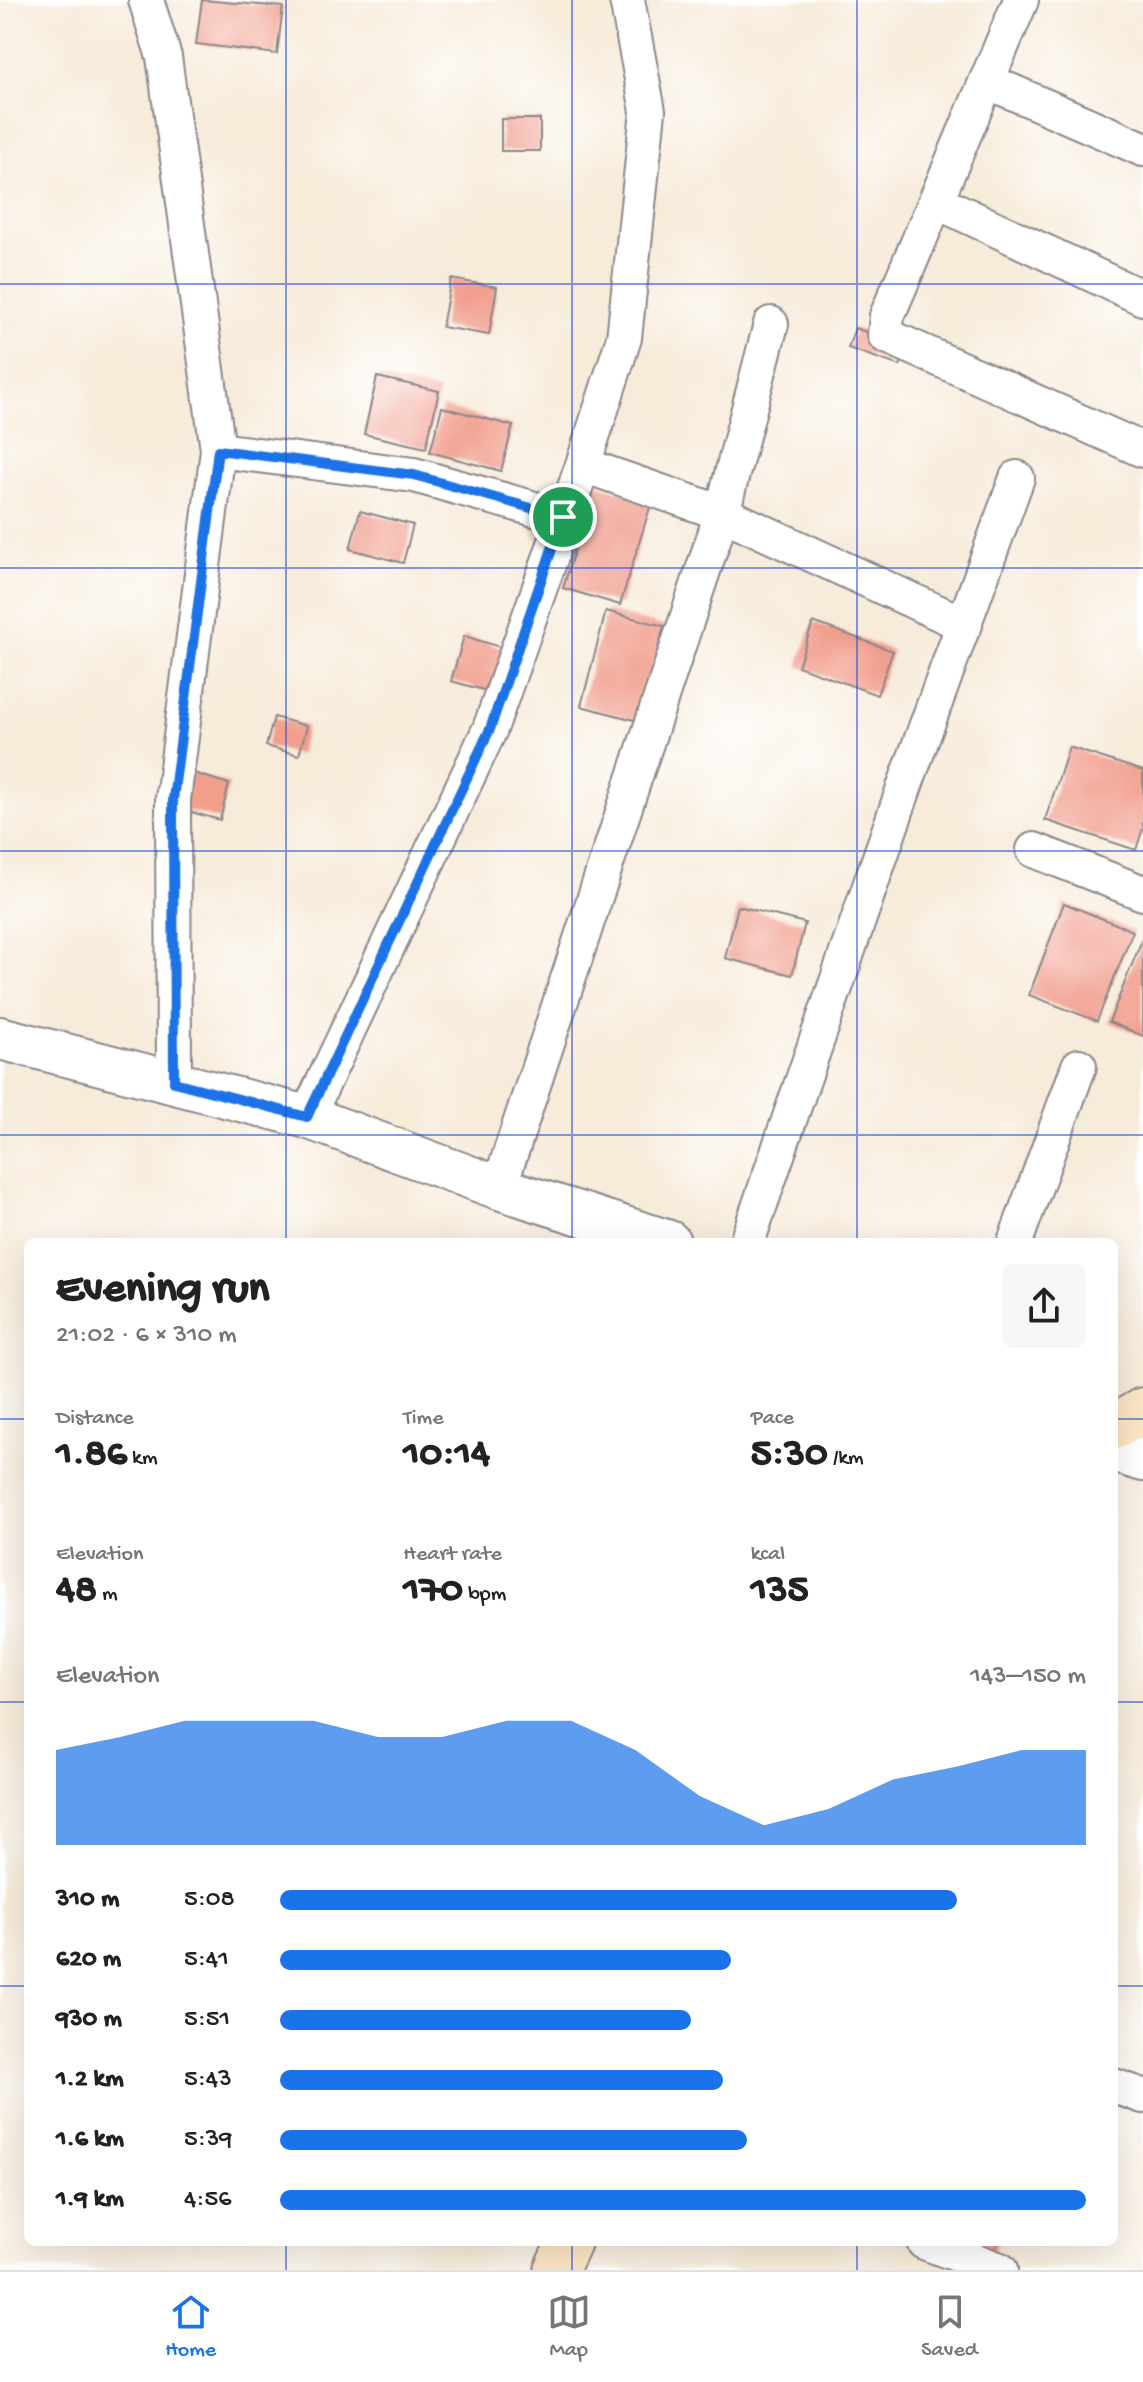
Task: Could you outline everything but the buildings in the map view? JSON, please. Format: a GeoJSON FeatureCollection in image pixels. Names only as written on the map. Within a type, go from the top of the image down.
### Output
{"type":"FeatureCollection","features":[{"type":"Feature","properties":{"kind":"main road"},"geometry":{"type":"LineString","coordinates":[[1118,1425],[1143,1410]]}},
{"type":"Feature","properties":{"kind":"main road"},"geometry":{"type":"LineString","coordinates":[[556,2270],[567,2246]]}},
{"type":"Feature","properties":{"kind":"street"},"geometry":{"type":"LineString","coordinates":[[146,0],[164,57],[218,450],[173,799],[174,1082]]}},
{"type":"Feature","properties":{"kind":"street"},"geometry":{"type":"LineString","coordinates":[[307,1117],[490,729],[624,338],[648,111],[627,0]]}},
{"type":"Feature","properties":{"kind":"street"},"geometry":{"type":"LineString","coordinates":[[1021,0],[887,316],[885,335],[1143,450]]}},
{"type":"Feature","properties":{"kind":"street"},"geometry":{"type":"LineString","coordinates":[[987,81],[1143,149]]}},
{"type":"Feature","properties":{"kind":"street"},"geometry":{"type":"LineString","coordinates":[[936,201],[1143,298]]}},
{"type":"Feature","properties":{"kind":"street"},"geometry":{"type":"LineString","coordinates":[[499,1188],[722,513],[771,324]]}},
{"type":"Feature","properties":{"kind":"street"},"geometry":{"type":"LineString","coordinates":[[218,450],[414,475],[563,517]]}},
{"type":"Feature","properties":{"kind":"street"},"geometry":{"type":"LineString","coordinates":[[583,465],[722,513],[965,625]]}},
{"type":"Feature","properties":{"kind":"street"},"geometry":{"type":"LineString","coordinates":[[748,1238],[905,785],[1017,478]]}},
{"type":"Feature","properties":{"kind":"street"},"geometry":{"type":"LineString","coordinates":[[1034,850],[1143,893]]}},
{"type":"Feature","properties":{"kind":"street"},"geometry":{"type":"LineString","coordinates":[[9,1040],[307,1117],[499,1188],[656,1238]]}},
{"type":"Feature","properties":{"kind":"street"},"geometry":{"type":"LineString","coordinates":[[1016,1238],[1079,1066]]}},
{"type":"Feature","properties":{"kind":"street"},"geometry":{"type":"LineString","coordinates":[[1118,1452],[1143,1460]]}},
{"type":"Feature","properties":{"kind":"street"},"geometry":{"type":"LineString","coordinates":[[1118,2087],[1143,2096]]}},
{"type":"Feature","properties":{"kind":"street"},"geometry":{"type":"LineString","coordinates":[[935,2246],[1000,2270]]}},
{"type":"Feature","properties":{"kind":"route"},"geometry":{"type":"LineString","coordinates":[[218,450],[414,475],[563,517],[490,729],[307,1117],[174,1082],[173,799],[218,450]]}}]}
